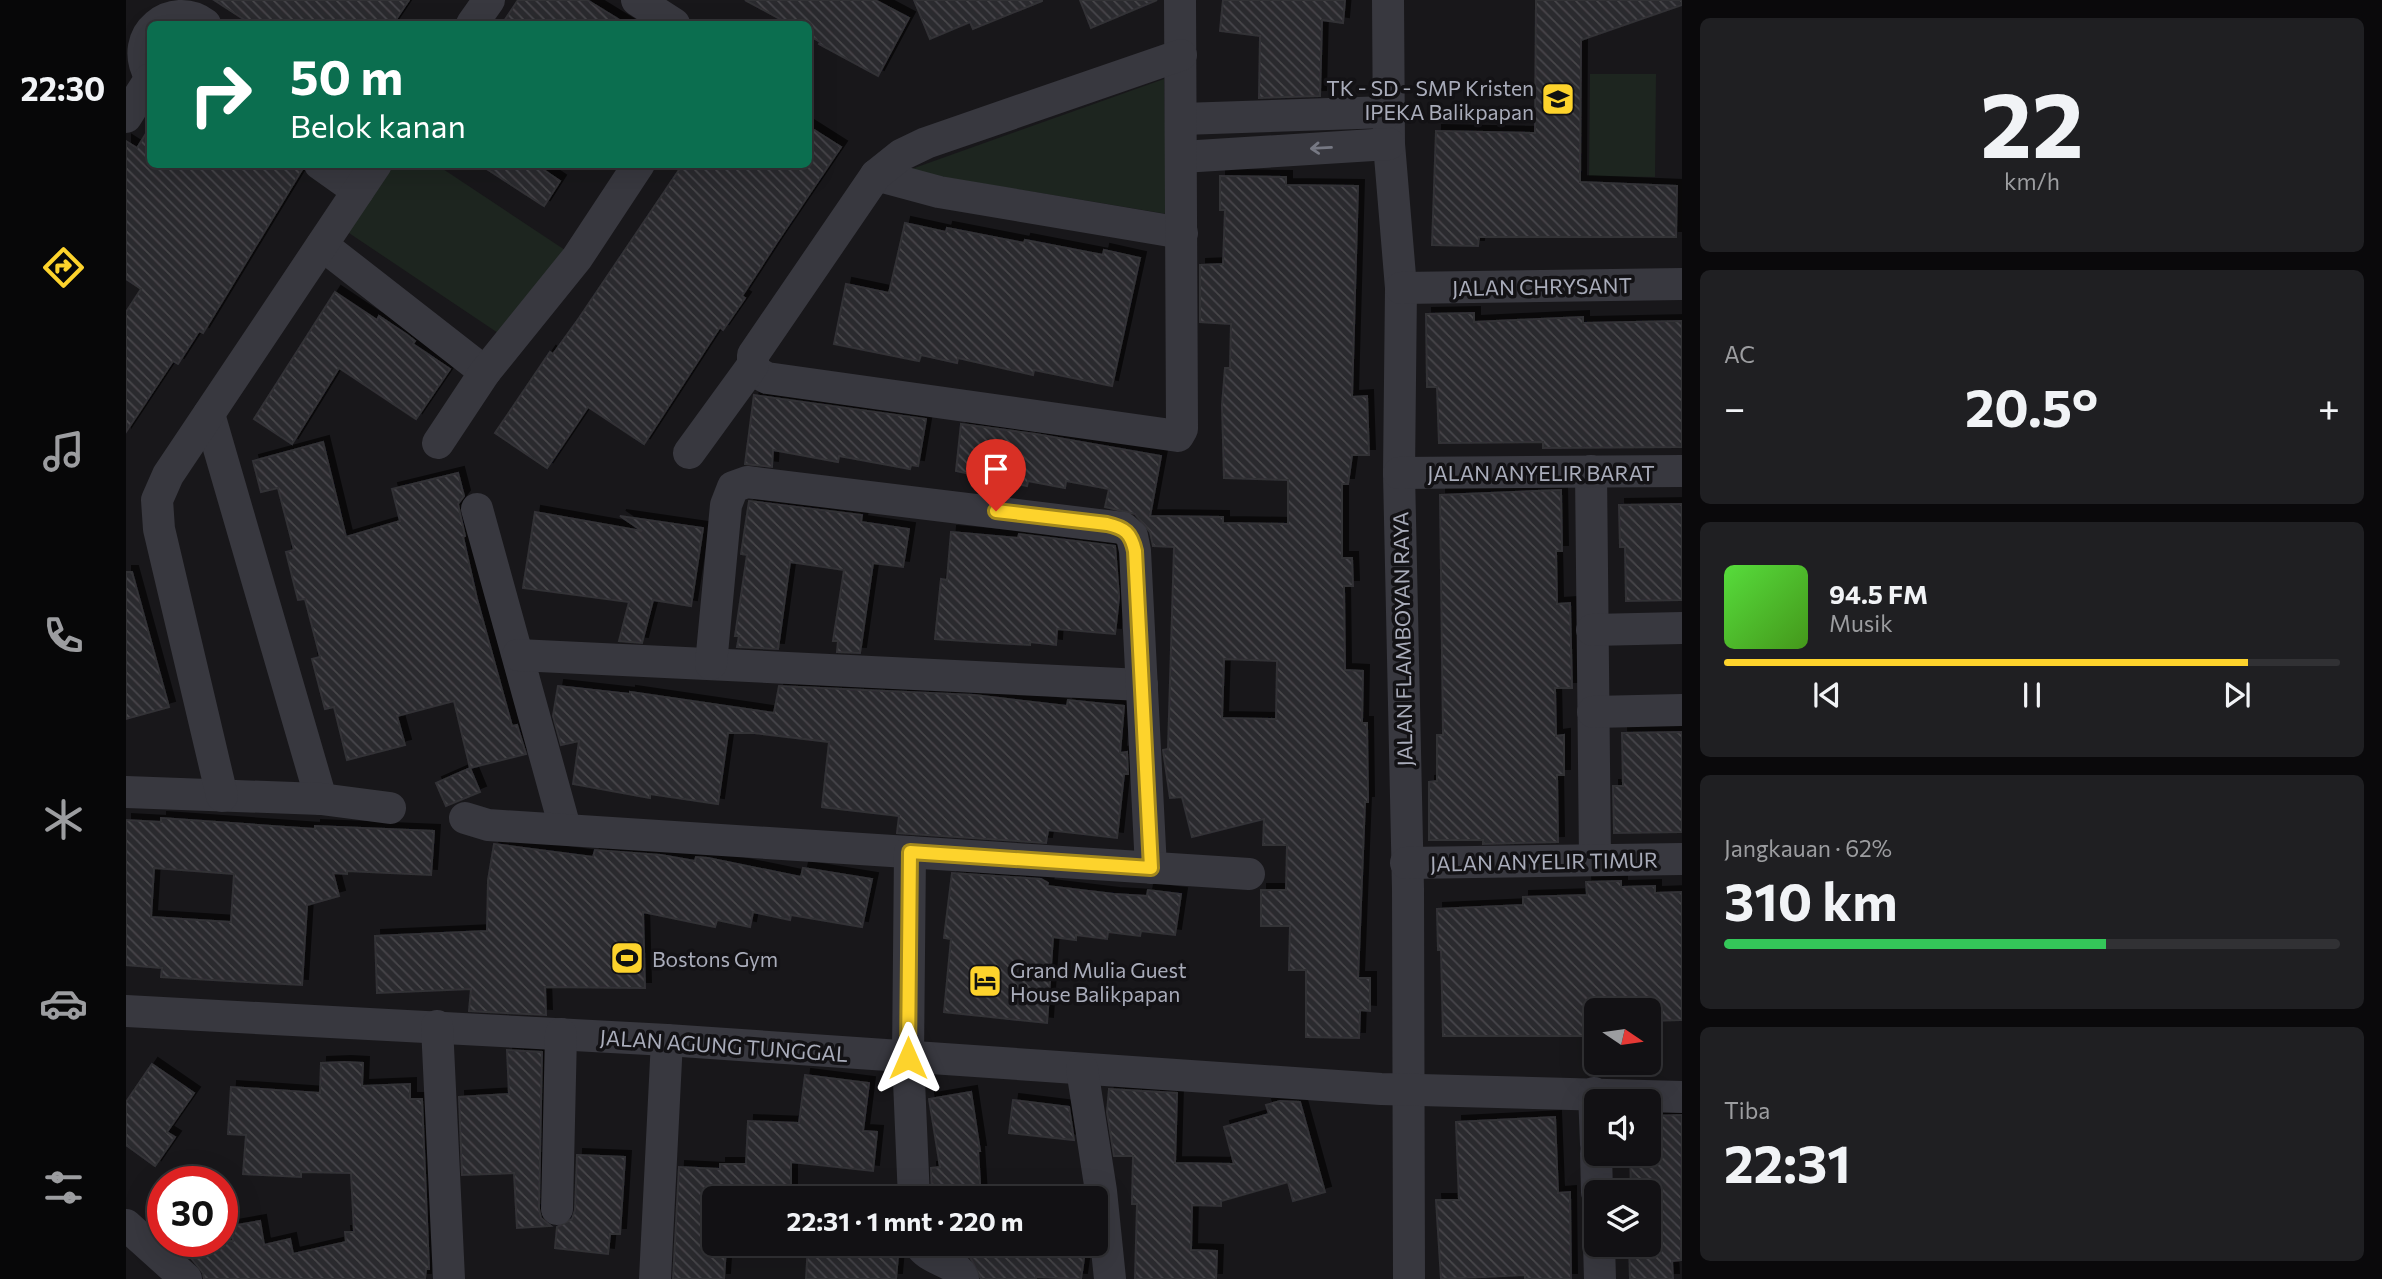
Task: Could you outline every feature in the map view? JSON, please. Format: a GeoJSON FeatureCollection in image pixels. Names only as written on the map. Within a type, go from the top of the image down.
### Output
{"type":"FeatureCollection","features":[{"type":"Feature","properties":{"kind":"street"},"geometry":{"type":"LineString","coordinates":[[474,21],[489,0]]}},
{"type":"Feature","properties":{"kind":"street"},"geometry":{"type":"LineString","coordinates":[[638,0],[670,21]]}},
{"type":"Feature","properties":{"kind":"street"},"geometry":{"type":"LineString","coordinates":[[1180,0],[1181,55],[1182,119],[1182,429],[1174,438],[767,378],[756,372],[753,355],[876,174],[901,155],[926,143],[1181,55]]}},
{"type":"Feature","properties":{"kind":"street","name":"JALAN FLAMBOYAN RAYA"},"geometry":{"type":"LineString","coordinates":[[1388,0],[1389,144],[1401,288],[1399,473],[1406,863],[1409,1279]]}},
{"type":"Feature","properties":{"kind":"street"},"geometry":{"type":"LineString","coordinates":[[147,73],[138,59],[134,20],[160,12],[192,11]]}},
{"type":"Feature","properties":{"kind":"street"},"geometry":{"type":"LineString","coordinates":[[126,117],[147,83]]}},
{"type":"Feature","properties":{"kind":"street"},"geometry":{"type":"LineString","coordinates":[[1182,119],[1388,112]]}},
{"type":"Feature","properties":{"kind":"street"},"geometry":{"type":"LineString","coordinates":[[1182,156],[1389,144]]}},
{"type":"Feature","properties":{"kind":"street"},"geometry":{"type":"LineString","coordinates":[[222,796],[159,529],[157,500],[168,475],[369,172],[344,168]]}},
{"type":"Feature","properties":{"kind":"street"},"geometry":{"type":"LineString","coordinates":[[438,443],[485,372],[577,258],[636,168]]}},
{"type":"Feature","properties":{"kind":"street"},"geometry":{"type":"LineString","coordinates":[[876,174],[939,192],[1182,233]]}},
{"type":"Feature","properties":{"kind":"street"},"geometry":{"type":"LineString","coordinates":[[322,245],[485,372]]}},
{"type":"Feature","properties":{"kind":"street","name":"JALAN CHRYSANT"},"geometry":{"type":"LineString","coordinates":[[1401,288],[1682,284]]}},
{"type":"Feature","properties":{"kind":"street"},"geometry":{"type":"LineString","coordinates":[[689,453],[753,365]]}},
{"type":"Feature","properties":{"kind":"street"},"geometry":{"type":"LineString","coordinates":[[209,414],[321,799]]}},
{"type":"Feature","properties":{"kind":"street"},"geometry":{"type":"LineString","coordinates":[[1591,471],[1595,860]]}},
{"type":"Feature","properties":{"kind":"street","name":"JALAN ANYELIR BARAT"},"geometry":{"type":"LineString","coordinates":[[1399,473],[1682,471]]}},
{"type":"Feature","properties":{"kind":"street"},"geometry":{"type":"LineString","coordinates":[[711,664],[726,505],[733,487],[747,482],[1123,528],[1132,536],[1135,551],[1151,868]]}},
{"type":"Feature","properties":{"kind":"street"},"geometry":{"type":"LineString","coordinates":[[477,509],[565,828]]}},
{"type":"Feature","properties":{"kind":"street"},"geometry":{"type":"LineString","coordinates":[[1592,630],[1682,628]]}},
{"type":"Feature","properties":{"kind":"street"},"geometry":{"type":"LineString","coordinates":[[517,655],[1142,685]]}},
{"type":"Feature","properties":{"kind":"street"},"geometry":{"type":"LineString","coordinates":[[1593,712],[1682,710]]}},
{"type":"Feature","properties":{"kind":"street"},"geometry":{"type":"LineString","coordinates":[[126,792],[321,799],[390,808]]}},
{"type":"Feature","properties":{"kind":"street"},"geometry":{"type":"LineString","coordinates":[[465,818],[488,825],[1249,874]]}},
{"type":"Feature","properties":{"kind":"street"},"geometry":{"type":"LineString","coordinates":[[910,852],[908,1058],[913,1186]]}},
{"type":"Feature","properties":{"kind":"street","name":"JALAN ANYELIR TIMUR"},"geometry":{"type":"LineString","coordinates":[[1406,863],[1682,859]]}},
{"type":"Feature","properties":{"kind":"street","name":"JALAN AGUNG TUNGGAL"},"geometry":{"type":"LineString","coordinates":[[126,1011],[667,1040],[1406,1090],[1584,1093]]}},
{"type":"Feature","properties":{"kind":"street"},"geometry":{"type":"LineString","coordinates":[[437,1026],[449,1279]]}},
{"type":"Feature","properties":{"kind":"street"},"geometry":{"type":"LineString","coordinates":[[557,1209],[561,1034]]}},
{"type":"Feature","properties":{"kind":"street"},"geometry":{"type":"LineString","coordinates":[[655,1279],[667,1040]]}},
{"type":"Feature","properties":{"kind":"street"},"geometry":{"type":"LineString","coordinates":[[1082,1069],[1101,1191],[1110,1279]]}},
{"type":"Feature","properties":{"kind":"street","name":"JALAN AGUNG TUNGGAL"},"geometry":{"type":"LineString","coordinates":[[1661,1096],[1682,1097]]}},
{"type":"Feature","properties":{"kind":"street"},"geometry":{"type":"LineString","coordinates":[[126,1225],[186,1279]]}},
{"type":"Feature","properties":{"kind":"street"},"geometry":{"type":"LineString","coordinates":[[930,1256],[957,1268],[964,1279]]}},
{"type":"Feature","properties":{"kind":"street"},"geometry":{"type":"LineString","coordinates":[[1599,1257],[1600,1279]]}},
{"type":"Feature","properties":{"kind":"shaded area"},"geometry":{"type":"Polygon","coordinates":[[[1590,74],[1656,74],[1655,177],[1589,176],[1590,74]]]}},
{"type":"Feature","properties":{"kind":"shaded area"},"geometry":{"type":"Polygon","coordinates":[[[1164,79],[1167,214],[906,171],[1164,79]]]}},
{"type":"Feature","properties":{"kind":"shaded area"},"geometry":{"type":"Polygon","coordinates":[[[376,168],[442,168],[577,258],[519,347],[340,227],[376,168]]]}},
{"type":"Feature","properties":{"kind":"building"},"geometry":{"type":"Polygon","coordinates":[[[214,0],[409,0],[395,21],[246,21],[214,0]]]}},
{"type":"Feature","properties":{"kind":"building"},"geometry":{"type":"Polygon","coordinates":[[[518,0],[587,0],[621,21],[504,21],[518,0]]]}},
{"type":"Feature","properties":{"kind":"building"},"geometry":{"type":"Polygon","coordinates":[[[745,0],[875,0],[909,18],[878,76],[819,44],[820,42],[812,37],[812,21],[784,21],[745,0]]]}},
{"type":"Feature","properties":{"kind":"building"},"geometry":{"type":"Polygon","coordinates":[[[914,0],[1042,1],[973,29],[970,22],[930,39],[914,0]]]}},
{"type":"Feature","properties":{"kind":"building"},"geometry":{"type":"Polygon","coordinates":[[[1080,0],[1157,0],[1091,28],[1080,0]]]}},
{"type":"Feature","properties":{"kind":"building"},"geometry":{"type":"Polygon","coordinates":[[[1223,0],[1345,0],[1343,23],[1322,20],[1320,96],[1259,98],[1260,36],[1220,31],[1223,0]]]}},
{"type":"Feature","properties":{"kind":"building"},"geometry":{"type":"Polygon","coordinates":[[[1536,0],[1682,0],[1682,5],[1581,40],[1580,182],[1677,186],[1676,237],[1479,237],[1478,246],[1432,245],[1436,131],[1535,133],[1536,0]]]}},
{"type":"Feature","properties":{"kind":"building"},"geometry":{"type":"Polygon","coordinates":[[[812,129],[841,147],[742,296],[745,298],[723,330],[720,327],[644,444],[588,407],[547,468],[495,433],[550,352],[553,354],[680,168],[812,168],[812,129]]]}},
{"type":"Feature","properties":{"kind":"building"},"geometry":{"type":"Polygon","coordinates":[[[147,132],[147,168],[303,168],[203,333],[199,331],[178,364],[173,361],[126,432],[126,312],[141,289],[126,279],[126,141],[137,148],[147,132]]]}},
{"type":"Feature","properties":{"kind":"building"},"geometry":{"type":"Polygon","coordinates":[[[485,168],[541,168],[560,181],[544,206],[485,168]]]}},
{"type":"Feature","properties":{"kind":"building"},"geometry":{"type":"Polygon","coordinates":[[[1220,176],[1286,177],[1286,185],[1358,186],[1352,397],[1367,396],[1369,455],[1352,455],[1348,484],[1342,484],[1342,558],[1352,558],[1353,586],[1344,586],[1345,670],[1363,671],[1362,723],[1367,723],[1368,802],[1365,802],[1358,978],[1370,978],[1370,1011],[1360,1010],[1359,1038],[1306,1037],[1306,970],[1289,970],[1290,926],[1261,926],[1261,890],[1286,890],[1287,845],[1263,845],[1264,819],[1192,837],[1182,797],[1170,798],[1163,750],[1168,749],[1174,547],[1153,546],[1150,532],[1135,514],[1105,507],[1109,489],[1066,481],[1065,488],[1028,481],[1027,486],[956,471],[961,424],[1036,434],[1161,456],[1150,516],[1223,517],[1223,523],[1288,524],[1288,480],[1224,478],[1222,405],[1225,368],[1230,368],[1231,324],[1200,322],[1200,265],[1223,264],[1225,210],[1220,210],[1220,176]],[[1224,659],[1222,718],[1276,719],[1277,661],[1224,659]]]}},
{"type":"Feature","properties":{"kind":"building"},"geometry":{"type":"Polygon","coordinates":[[[905,223],[946,232],[947,228],[1024,243],[1025,240],[1103,255],[1104,250],[1140,258],[1112,386],[1034,370],[1033,375],[958,358],[957,363],[921,355],[919,361],[834,344],[846,284],[889,293],[905,223]]]}},
{"type":"Feature","properties":{"kind":"building"},"geometry":{"type":"Polygon","coordinates":[[[335,292],[377,320],[379,316],[406,334],[415,341],[413,344],[450,369],[416,419],[339,368],[292,444],[254,419],[335,292]]]}},
{"type":"Feature","properties":{"kind":"building"},"geometry":{"type":"Polygon","coordinates":[[[1474,313],[1474,322],[1583,317],[1583,323],[1682,321],[1682,447],[1543,448],[1543,442],[1439,443],[1437,387],[1427,387],[1426,314],[1474,313]]]}},
{"type":"Feature","properties":{"kind":"building"},"geometry":{"type":"Polygon","coordinates":[[[754,395],[926,419],[918,466],[911,465],[910,469],[839,456],[838,462],[773,450],[772,467],[745,464],[754,395]]]}},
{"type":"Feature","properties":{"kind":"building"},"geometry":{"type":"Polygon","coordinates":[[[323,442],[346,537],[400,521],[392,489],[458,473],[464,496],[458,504],[477,599],[512,726],[517,725],[526,754],[470,768],[454,701],[397,716],[405,745],[347,760],[334,707],[325,709],[312,659],[320,657],[305,599],[298,600],[286,552],[294,550],[278,488],[261,492],[253,461],[323,442]]]}},
{"type":"Feature","properties":{"kind":"building"},"geometry":{"type":"Polygon","coordinates":[[[1561,490],[1562,551],[1556,551],[1557,604],[1570,603],[1572,688],[1555,688],[1556,736],[1564,735],[1564,775],[1557,775],[1558,842],[1483,844],[1483,840],[1429,840],[1429,782],[1437,781],[1437,735],[1443,735],[1440,495],[1561,490]]]}},
{"type":"Feature","properties":{"kind":"building"},"geometry":{"type":"Polygon","coordinates":[[[749,501],[862,515],[861,522],[909,529],[903,567],[873,563],[860,653],[837,652],[838,641],[833,641],[844,570],[790,562],[778,649],[737,647],[739,636],[735,636],[747,555],[741,554],[749,501]]]}},
{"type":"Feature","properties":{"kind":"building"},"geometry":{"type":"Polygon","coordinates":[[[1682,504],[1682,600],[1626,601],[1625,547],[1620,547],[1619,505],[1682,504]]]}},
{"type":"Feature","properties":{"kind":"building"},"geometry":{"type":"Polygon","coordinates":[[[535,512],[642,531],[620,516],[703,528],[691,606],[653,600],[642,643],[619,641],[629,602],[523,588],[535,512]]]}},
{"type":"Feature","properties":{"kind":"building"},"geometry":{"type":"Polygon","coordinates":[[[951,532],[1018,538],[1019,534],[1115,546],[1119,597],[1115,634],[1057,629],[1056,645],[935,639],[941,579],[947,580],[951,532]]]}},
{"type":"Feature","properties":{"kind":"building"},"geometry":{"type":"Polygon","coordinates":[[[126,572],[132,572],[169,707],[126,719],[126,572]]]}},
{"type":"Feature","properties":{"kind":"building"},"geometry":{"type":"Polygon","coordinates":[[[558,686],[630,692],[774,713],[779,686],[974,695],[1067,706],[1068,700],[1124,706],[1120,753],[1127,752],[1128,774],[1124,774],[1117,838],[1048,830],[1046,843],[897,833],[899,816],[822,807],[829,742],[754,733],[728,733],[718,804],[650,794],[650,798],[573,784],[579,741],[561,745],[553,716],[558,686]]]}},
{"type":"Feature","properties":{"kind":"building"},"geometry":{"type":"Polygon","coordinates":[[[1682,732],[1682,832],[1614,833],[1613,786],[1623,786],[1622,733],[1682,732]]]}},
{"type":"Feature","properties":{"kind":"building"},"geometry":{"type":"Polygon","coordinates":[[[470,768],[480,792],[446,806],[436,783],[470,768]]]}},
{"type":"Feature","properties":{"kind":"building"},"geometry":{"type":"Polygon","coordinates":[[[161,818],[315,829],[315,826],[434,831],[431,875],[347,871],[347,874],[333,873],[339,896],[307,905],[302,985],[161,977],[162,968],[126,965],[126,820],[161,822],[161,818]],[[154,868],[151,917],[231,922],[234,874],[154,868]]]}},
{"type":"Feature","properties":{"kind":"building"},"geometry":{"type":"Polygon","coordinates":[[[494,844],[593,857],[595,850],[661,855],[695,861],[696,857],[708,858],[801,877],[803,868],[872,879],[862,927],[791,915],[790,920],[753,912],[750,927],[717,920],[715,927],[643,912],[645,988],[545,987],[546,1015],[469,1011],[471,989],[377,993],[375,936],[487,931],[488,880],[494,844]]]}},
{"type":"Feature","properties":{"kind":"building"},"geometry":{"type":"Polygon","coordinates":[[[952,873],[1041,879],[1048,883],[1047,886],[1114,894],[1147,896],[1148,890],[1181,894],[1175,935],[1141,931],[1140,936],[1108,932],[1107,939],[1076,935],[1076,940],[1053,937],[1047,1023],[944,1012],[951,939],[944,938],[952,873]]]}},
{"type":"Feature","properties":{"kind":"building"},"geometry":{"type":"Polygon","coordinates":[[[1621,881],[1621,887],[1655,886],[1655,893],[1682,892],[1682,1020],[1661,1021],[1661,998],[1584,998],[1584,1036],[1443,1036],[1437,909],[1523,905],[1523,897],[1587,895],[1586,882],[1621,881]]]}},
{"type":"Feature","properties":{"kind":"building"},"geometry":{"type":"Polygon","coordinates":[[[507,1050],[542,1052],[539,1209],[541,1218],[551,1226],[517,1228],[514,1173],[462,1175],[459,1097],[509,1094],[507,1050]]]}},
{"type":"Feature","properties":{"kind":"building"},"geometry":{"type":"Polygon","coordinates":[[[321,1063],[363,1063],[362,1086],[410,1084],[410,1099],[422,1099],[429,1269],[426,1269],[425,1279],[204,1279],[203,1273],[191,1257],[238,1257],[238,1225],[260,1221],[264,1245],[290,1239],[293,1254],[346,1242],[345,1232],[354,1232],[351,1173],[301,1172],[301,1177],[243,1174],[246,1135],[228,1134],[231,1087],[320,1093],[321,1063]]]}},
{"type":"Feature","properties":{"kind":"building"},"geometry":{"type":"Polygon","coordinates":[[[152,1064],[194,1093],[167,1132],[175,1137],[155,1166],[126,1145],[126,1102],[152,1064]]]}},
{"type":"Feature","properties":{"kind":"building"},"geometry":{"type":"Polygon","coordinates":[[[805,1075],[869,1083],[863,1131],[877,1132],[873,1171],[791,1162],[791,1186],[702,1186],[702,1256],[725,1256],[724,1279],[673,1279],[679,1167],[720,1169],[720,1164],[746,1164],[748,1121],[799,1123],[805,1075]]]}},
{"type":"Feature","properties":{"kind":"building"},"geometry":{"type":"Polygon","coordinates":[[[1109,1089],[1177,1093],[1175,1163],[1234,1164],[1224,1127],[1269,1114],[1266,1105],[1280,1101],[1300,1102],[1325,1192],[1293,1201],[1288,1182],[1221,1201],[1221,1206],[1192,1205],[1191,1250],[1217,1251],[1216,1279],[1135,1279],[1137,1204],[1132,1204],[1133,1156],[1114,1156],[1107,1112],[1109,1089]]]}},
{"type":"Feature","properties":{"kind":"building"},"geometry":{"type":"Polygon","coordinates":[[[971,1092],[980,1151],[980,1186],[932,1186],[931,1168],[940,1167],[929,1099],[971,1092]]]}},
{"type":"Feature","properties":{"kind":"building"},"geometry":{"type":"Polygon","coordinates":[[[1013,1100],[1069,1107],[1074,1140],[1009,1133],[1013,1100]]]}},
{"type":"Feature","properties":{"kind":"building"},"geometry":{"type":"Polygon","coordinates":[[[1682,1115],[1681,1260],[1672,1261],[1673,1279],[1630,1279],[1629,1257],[1661,1257],[1661,1180],[1631,1180],[1630,1166],[1661,1166],[1661,1116],[1682,1115]]]}},
{"type":"Feature","properties":{"kind":"building"},"geometry":{"type":"Polygon","coordinates":[[[1555,1117],[1558,1193],[1570,1192],[1571,1279],[1525,1279],[1525,1275],[1441,1279],[1436,1200],[1459,1200],[1456,1122],[1555,1117]]]}},
{"type":"Feature","properties":{"kind":"building"},"geometry":{"type":"Polygon","coordinates":[[[577,1155],[625,1157],[620,1234],[610,1234],[608,1254],[555,1248],[557,1227],[572,1219],[575,1210],[577,1155]]]}},
{"type":"Feature","properties":{"kind":"building"},"geometry":{"type":"Polygon","coordinates":[[[807,1256],[898,1256],[896,1279],[806,1279],[807,1256]]]}},
{"type":"Feature","properties":{"kind":"building"},"geometry":{"type":"Polygon","coordinates":[[[1084,1256],[1081,1279],[981,1279],[970,1257],[1084,1256]]]}},
{"type":"Feature","properties":{"kind":"place","name":"TK - SD - SMP Kristen IPEKA Balikpapan"},"geometry":{"type":"Point","coordinates":[1558,99]}},
{"type":"Feature","properties":{"kind":"place","name":"Bostons Gym"},"geometry":{"type":"Point","coordinates":[627,958]}},
{"type":"Feature","properties":{"kind":"place","name":"Grand Mulia Guest House Balikpapan"},"geometry":{"type":"Point","coordinates":[985,981]}},
{"type":"Feature","properties":{"kind":"route"},"geometry":{"type":"LineString","coordinates":[[908,1058],[910,852],[1151,868],[1135,551],[1132,536],[1123,528],[1107,524],[996,511]]}}]}
